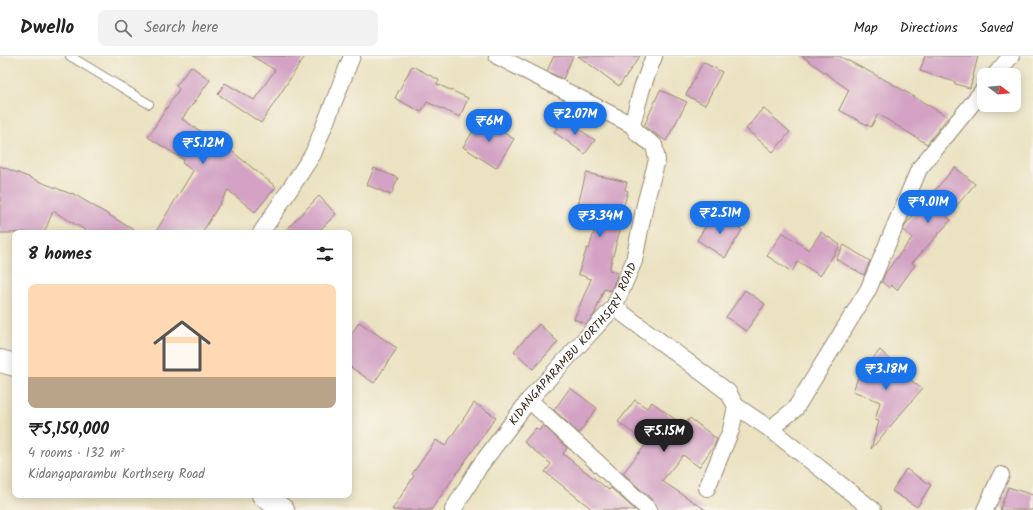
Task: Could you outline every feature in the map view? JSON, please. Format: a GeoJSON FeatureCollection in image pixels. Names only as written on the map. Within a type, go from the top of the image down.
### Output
{"type":"FeatureCollection","features":[{"type":"Feature","properties":{"kind":"main road"},"geometry":{"type":"LineString","coordinates":[[0,361],[12,364]]}},
{"type":"Feature","properties":{"kind":"main road"},"geometry":{"type":"LineString","coordinates":[[266,498],[284,510]]}},
{"type":"Feature","properties":{"kind":"street"},"geometry":{"type":"LineString","coordinates":[[262,230],[313,154],[352,56]]}},
{"type":"Feature","properties":{"kind":"street","name":"KIDANGAPARAMBU KORTHSERY ROAD"},"geometry":{"type":"LineString","coordinates":[[453,510],[479,467],[529,400],[614,307],[634,261],[645,204],[657,160],[654,145],[638,134],[632,125],[497,56]]}},
{"type":"Feature","properties":{"kind":"street"},"geometry":{"type":"LineString","coordinates":[[632,125],[642,88],[654,56]]}},
{"type":"Feature","properties":{"kind":"street"},"geometry":{"type":"LineString","coordinates":[[1001,68],[1011,56]]}},
{"type":"Feature","properties":{"kind":"street"},"geometry":{"type":"LineString","coordinates":[[770,429],[795,409],[868,290],[919,169],[977,98]]}},
{"type":"Feature","properties":{"kind":"street"},"geometry":{"type":"LineString","coordinates":[[614,307],[728,392],[736,406],[770,429],[873,510]]}},
{"type":"Feature","properties":{"kind":"street"},"geometry":{"type":"LineString","coordinates":[[529,400],[649,510]]}},
{"type":"Feature","properties":{"kind":"street"},"geometry":{"type":"LineString","coordinates":[[707,488],[731,430],[736,406]]}},
{"type":"Feature","properties":{"kind":"street"},"geometry":{"type":"LineString","coordinates":[[985,510],[1001,476]]}},
{"type":"Feature","properties":{"kind":"lane"},"geometry":{"type":"LineString","coordinates":[[70,56],[149,104]]}},
{"type":"Feature","properties":{"kind":"building"},"geometry":{"type":"Polygon","coordinates":[[[252,56],[305,56],[261,123],[218,94],[225,83],[254,100],[275,70],[252,56]]]}},
{"type":"Feature","properties":{"kind":"building"},"geometry":{"type":"Polygon","coordinates":[[[554,56],[573,56],[563,79],[547,71],[554,56]]]}},
{"type":"Feature","properties":{"kind":"building"},"geometry":{"type":"Polygon","coordinates":[[[578,56],[640,56],[619,86],[578,56]]]}},
{"type":"Feature","properties":{"kind":"building"},"geometry":{"type":"Polygon","coordinates":[[[802,56],[839,56],[891,83],[948,117],[927,144],[878,114],[871,127],[839,110],[849,90],[802,56]]]}},
{"type":"Feature","properties":{"kind":"building"},"geometry":{"type":"Polygon","coordinates":[[[925,56],[978,56],[970,88],[920,71],[925,56]]]}},
{"type":"Feature","properties":{"kind":"building"},"geometry":{"type":"Polygon","coordinates":[[[703,62],[722,72],[705,105],[686,95],[703,62]]]}},
{"type":"Feature","properties":{"kind":"building"},"geometry":{"type":"Polygon","coordinates":[[[191,66],[210,80],[182,119],[234,153],[276,187],[255,212],[228,190],[204,230],[157,230],[193,171],[182,163],[184,160],[148,137],[179,89],[176,86],[191,66]]]}},
{"type":"Feature","properties":{"kind":"building"},"geometry":{"type":"Polygon","coordinates":[[[412,66],[439,80],[437,84],[468,98],[460,117],[427,102],[421,112],[395,98],[412,66]]]}},
{"type":"Feature","properties":{"kind":"building"},"geometry":{"type":"Polygon","coordinates":[[[660,90],[687,102],[666,141],[644,126],[660,90]]]}},
{"type":"Feature","properties":{"kind":"building"},"geometry":{"type":"Polygon","coordinates":[[[763,108],[790,132],[773,152],[746,129],[763,108]]]}},
{"type":"Feature","properties":{"kind":"building"},"geometry":{"type":"Polygon","coordinates":[[[481,119],[514,139],[496,168],[463,147],[481,119]]]}},
{"type":"Feature","properties":{"kind":"building"},"geometry":{"type":"Polygon","coordinates":[[[564,119],[595,140],[585,154],[554,132],[564,119]]]}},
{"type":"Feature","properties":{"kind":"building"},"geometry":{"type":"Polygon","coordinates":[[[0,166],[71,194],[72,193],[134,230],[85,230],[53,211],[45,230],[12,230],[12,233],[0,233],[0,166]]]}},
{"type":"Feature","properties":{"kind":"building"},"geometry":{"type":"Polygon","coordinates":[[[955,167],[975,184],[947,217],[951,220],[912,263],[915,265],[897,290],[891,285],[889,288],[882,282],[886,272],[912,238],[903,230],[906,224],[955,167]]]}},
{"type":"Feature","properties":{"kind":"building"},"geometry":{"type":"Polygon","coordinates":[[[374,168],[398,178],[391,195],[367,185],[374,168]]]}},
{"type":"Feature","properties":{"kind":"building"},"geometry":{"type":"Polygon","coordinates":[[[586,173],[627,182],[625,190],[628,191],[619,222],[622,223],[609,270],[618,273],[611,291],[604,289],[594,315],[586,324],[574,319],[591,279],[578,274],[587,248],[589,249],[599,214],[577,209],[586,173]]]}},
{"type":"Feature","properties":{"kind":"building"},"geometry":{"type":"Polygon","coordinates":[[[319,196],[336,214],[320,230],[286,230],[319,196]]]}},
{"type":"Feature","properties":{"kind":"building"},"geometry":{"type":"Polygon","coordinates":[[[714,213],[742,230],[725,258],[697,240],[714,213]]]}},
{"type":"Feature","properties":{"kind":"building"},"geometry":{"type":"Polygon","coordinates":[[[782,232],[809,250],[821,232],[840,245],[820,276],[798,261],[792,272],[767,256],[782,232]]]}},
{"type":"Feature","properties":{"kind":"building"},"geometry":{"type":"Polygon","coordinates":[[[844,245],[870,261],[864,275],[836,259],[844,245]]]}},
{"type":"Feature","properties":{"kind":"building"},"geometry":{"type":"Polygon","coordinates":[[[745,290],[765,304],[746,331],[726,317],[745,290]]]}},
{"type":"Feature","properties":{"kind":"building"},"geometry":{"type":"Polygon","coordinates":[[[359,322],[397,348],[374,383],[352,368],[352,333],[359,322]]]}},
{"type":"Feature","properties":{"kind":"building"},"geometry":{"type":"Polygon","coordinates":[[[539,324],[558,342],[533,369],[514,351],[539,324]]]}},
{"type":"Feature","properties":{"kind":"building"},"geometry":{"type":"Polygon","coordinates":[[[880,350],[893,362],[891,364],[922,389],[871,449],[879,421],[875,420],[880,402],[853,391],[859,375],[880,350]]]}},
{"type":"Feature","properties":{"kind":"building"},"geometry":{"type":"Polygon","coordinates":[[[570,388],[597,408],[579,433],[554,410],[570,388]]]}},
{"type":"Feature","properties":{"kind":"building"},"geometry":{"type":"Polygon","coordinates":[[[635,400],[647,408],[652,402],[684,426],[690,418],[717,439],[714,446],[699,467],[683,455],[662,481],[706,510],[658,510],[655,503],[623,473],[647,443],[618,422],[635,400]]]}},
{"type":"Feature","properties":{"kind":"building"},"geometry":{"type":"Polygon","coordinates":[[[474,403],[496,417],[431,510],[392,510],[414,476],[412,474],[436,440],[445,446],[474,403]]]}},
{"type":"Feature","properties":{"kind":"building"},"geometry":{"type":"Polygon","coordinates":[[[543,425],[567,448],[563,454],[609,490],[611,488],[635,510],[593,510],[545,472],[551,464],[524,442],[536,428],[539,431],[543,425]]]}},
{"type":"Feature","properties":{"kind":"building"},"geometry":{"type":"Polygon","coordinates":[[[906,469],[931,485],[917,507],[892,491],[906,469]]]}},
{"type":"Feature","properties":{"kind":"building"},"geometry":{"type":"Polygon","coordinates":[[[1008,487],[1033,495],[1033,510],[1000,510],[1008,487]]]}}]}
